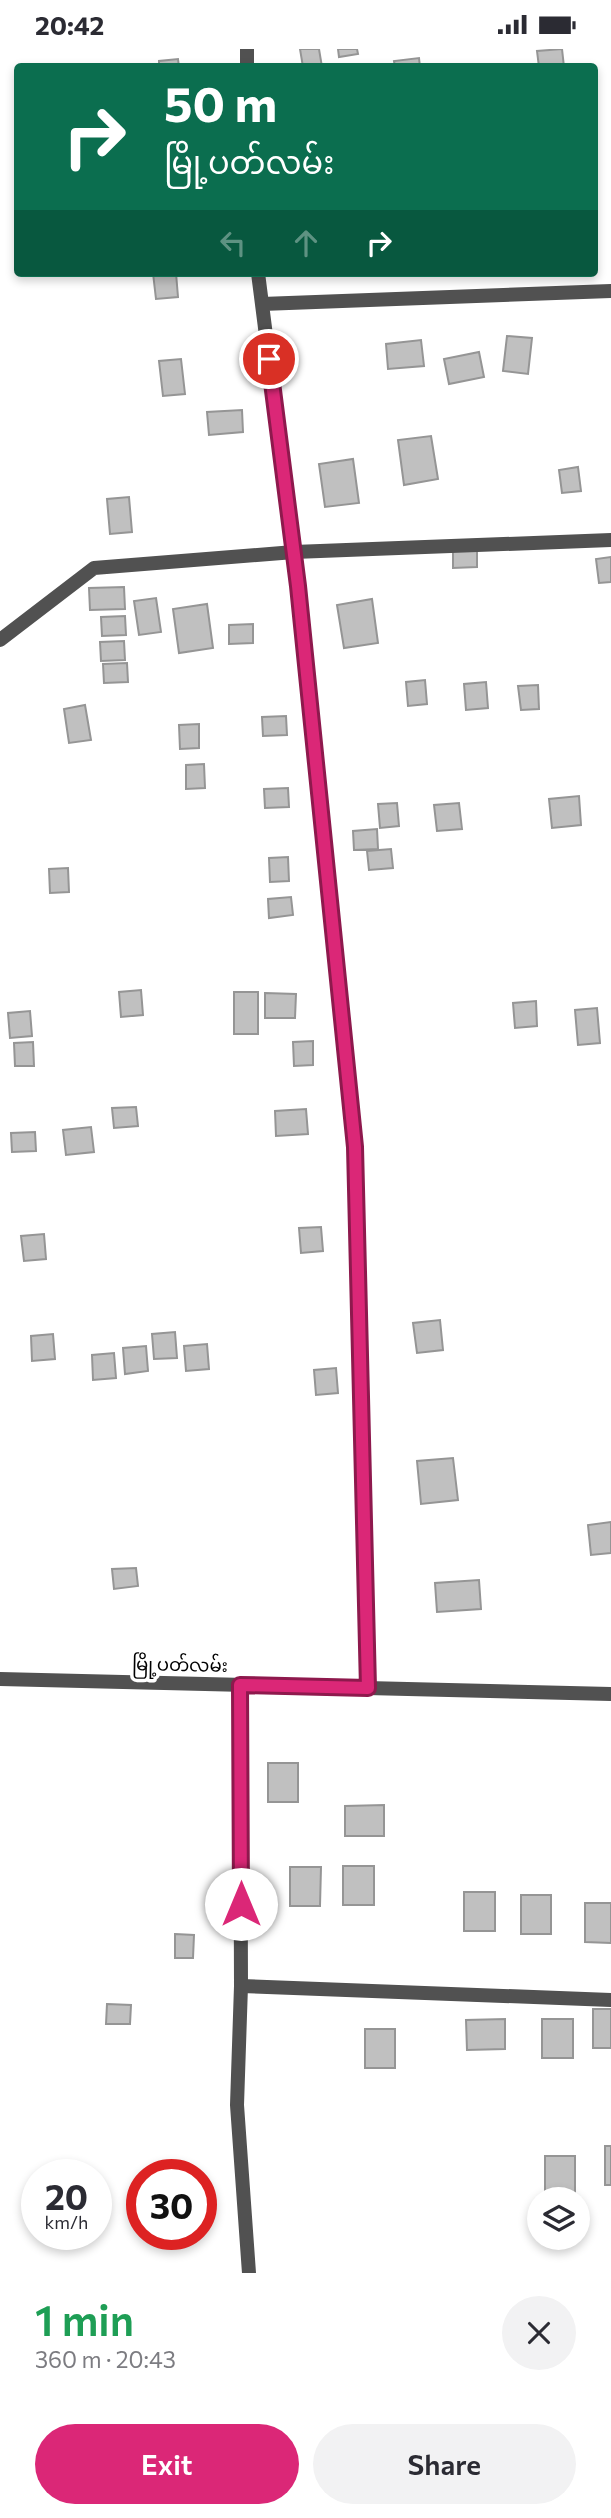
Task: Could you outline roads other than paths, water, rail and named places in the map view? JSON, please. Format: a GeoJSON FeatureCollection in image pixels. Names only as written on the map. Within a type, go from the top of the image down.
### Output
{"type":"FeatureCollection","features":[{"type":"Feature","properties":{"kind":"street"},"geometry":{"type":"LineString","coordinates":[[259,277],[294,552],[355,1147],[368,1688]]}},
{"type":"Feature","properties":{"kind":"street"},"geometry":{"type":"LineString","coordinates":[[262,304],[611,291]]}},
{"type":"Feature","properties":{"kind":"street"},"geometry":{"type":"LineString","coordinates":[[0,640],[94,568],[294,552],[611,540]]}},
{"type":"Feature","properties":{"kind":"street","name":"မြို့ပတ်လမ်း"},"geometry":{"type":"LineString","coordinates":[[0,1679],[611,1694]]}},
{"type":"Feature","properties":{"kind":"street"},"geometry":{"type":"LineString","coordinates":[[240,1685],[241,1986],[237,2105],[249,2273]]}},
{"type":"Feature","properties":{"kind":"street"},"geometry":{"type":"LineString","coordinates":[[241,1986],[611,2000]]}}]}
